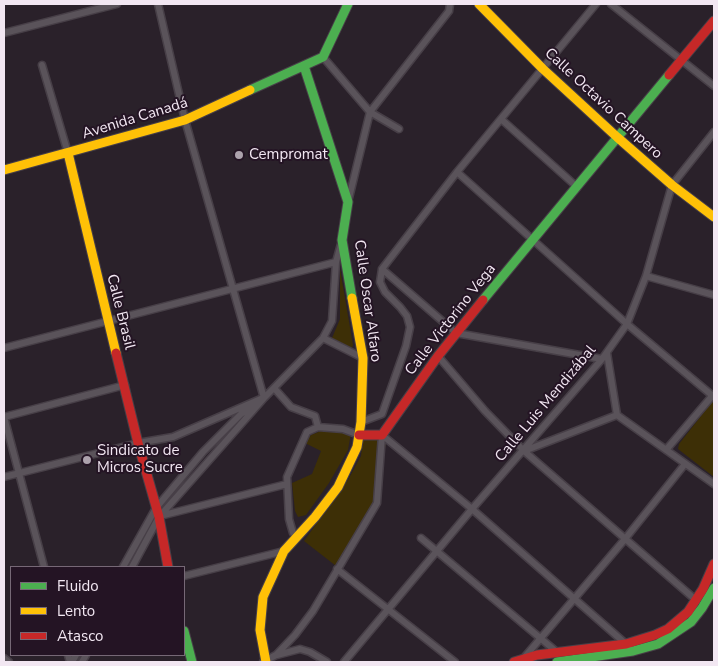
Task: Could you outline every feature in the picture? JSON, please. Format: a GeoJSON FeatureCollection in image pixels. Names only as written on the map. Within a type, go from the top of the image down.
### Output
{"type":"FeatureCollection","features":[{"type":"Feature","properties":{"kind":"street"},"geometry":{"type":"LineString","coordinates":[[4,33],[117,4]]}},
{"type":"Feature","properties":{"kind":"street"},"geometry":{"type":"LineString","coordinates":[[158,4],[185,120],[264,398]]}},
{"type":"Feature","properties":{"kind":"street"},"geometry":{"type":"LineString","coordinates":[[348,4],[323,57],[370,112],[399,129]]}},
{"type":"Feature","properties":{"kind":"street","name":"Calle Oscar Alfaro"},"geometry":{"type":"LineString","coordinates":[[264,662],[260,630],[263,597],[284,551],[315,517],[338,487],[357,446],[361,422],[363,358],[342,240],[348,202],[370,112],[449,11],[450,4]]}},
{"type":"Feature","properties":{"kind":"street","name":"Calle Octavio Campero"},"geometry":{"type":"LineString","coordinates":[[479,4],[543,69],[617,137],[672,185],[714,217]]}},
{"type":"Feature","properties":{"kind":"street"},"geometry":{"type":"LineString","coordinates":[[361,422],[382,414],[406,346],[410,327],[407,316],[385,292],[380,282],[382,269],[457,172],[596,4]]}},
{"type":"Feature","properties":{"kind":"street"},"geometry":{"type":"LineString","coordinates":[[611,4],[714,86]]}},
{"type":"Feature","properties":{"kind":"street","name":"Calle Victorino Vega"},"geometry":{"type":"LineString","coordinates":[[382,435],[438,356],[532,238],[714,21]]}},
{"type":"Feature","properties":{"kind":"street","name":"Avenida Canadá"},"geometry":{"type":"LineString","coordinates":[[4,170],[185,120],[323,57]]}},
{"type":"Feature","properties":{"kind":"street","name":"Calle Brasil"},"geometry":{"type":"LineString","coordinates":[[42,65],[68,153],[138,443],[158,512],[168,566]]}},
{"type":"Feature","properties":{"kind":"street"},"geometry":{"type":"LineString","coordinates":[[304,66],[348,202]]}},
{"type":"Feature","properties":{"kind":"street"},"geometry":{"type":"LineString","coordinates":[[501,119],[576,186]]}},
{"type":"Feature","properties":{"kind":"street","name":"Calle Luis Mendizábal"},"geometry":{"type":"LineString","coordinates":[[344,662],[472,509],[602,359],[627,324],[646,276],[672,185],[714,132]]}},
{"type":"Feature","properties":{"kind":"street"},"geometry":{"type":"LineString","coordinates":[[457,172],[627,324],[713,396],[666,450]]}},
{"type":"Feature","properties":{"kind":"street"},"geometry":{"type":"LineString","coordinates":[[124,566],[158,512],[210,446],[241,414],[264,398],[322,338],[332,321],[336,262],[342,240]]}},
{"type":"Feature","properties":{"kind":"street"},"geometry":{"type":"LineString","coordinates":[[4,348],[234,290],[336,262]]}},
{"type":"Feature","properties":{"kind":"street"},"geometry":{"type":"LineString","coordinates":[[382,269],[456,334],[602,359]]}},
{"type":"Feature","properties":{"kind":"street"},"geometry":{"type":"LineString","coordinates":[[646,276],[714,295]]}},
{"type":"Feature","properties":{"kind":"street"},"geometry":{"type":"LineString","coordinates":[[322,338],[363,358]]}},
{"type":"Feature","properties":{"kind":"street"},"geometry":{"type":"LineString","coordinates":[[607,352],[617,415],[714,484]]}},
{"type":"Feature","properties":{"kind":"street"},"geometry":{"type":"LineString","coordinates":[[438,356],[524,451],[696,601]]}},
{"type":"Feature","properties":{"kind":"street"},"geometry":{"type":"LineString","coordinates":[[44,566],[4,417],[125,385]]}},
{"type":"Feature","properties":{"kind":"street"},"geometry":{"type":"LineString","coordinates":[[274,388],[291,407],[315,416],[318,427]]}},
{"type":"Feature","properties":{"kind":"street"},"geometry":{"type":"LineString","coordinates":[[4,478],[138,443],[174,436],[264,398]]}},
{"type":"Feature","properties":{"kind":"street"},"geometry":{"type":"LineString","coordinates":[[524,451],[617,415]]}},
{"type":"Feature","properties":{"kind":"street"},"geometry":{"type":"LineString","coordinates":[[297,538],[292,533],[289,519],[287,477],[293,460],[308,432],[318,427],[343,428],[359,435],[382,435],[472,509],[633,651]]}},
{"type":"Feature","properties":{"kind":"street"},"geometry":{"type":"LineString","coordinates":[[264,662],[276,655],[296,635],[377,504],[382,435]]}},
{"type":"Feature","properties":{"kind":"street"},"geometry":{"type":"LineString","coordinates":[[519,661],[626,539],[685,464]]}},
{"type":"Feature","properties":{"kind":"street"},"geometry":{"type":"LineString","coordinates":[[158,512],[287,484]]}},
{"type":"Feature","properties":{"kind":"street"},"geometry":{"type":"LineString","coordinates":[[132,566],[158,512]]}},
{"type":"Feature","properties":{"kind":"street"},"geometry":{"type":"LineString","coordinates":[[421,538],[540,638],[560,659]]}},
{"type":"Feature","properties":{"kind":"street"},"geometry":{"type":"LineString","coordinates":[[185,576],[284,551]]}},
{"type":"Feature","properties":{"kind":"street"},"geometry":{"type":"LineString","coordinates":[[560,659],[648,638],[668,629],[688,612],[696,601],[709,578],[714,564]]}},
{"type":"Feature","properties":{"kind":"street"},"geometry":{"type":"LineString","coordinates":[[337,569],[455,662]]}},
{"type":"Feature","properties":{"kind":"street"},"geometry":{"type":"LineString","coordinates":[[519,661],[592,660],[658,644],[684,628],[698,614],[714,588]]}},
{"type":"Feature","properties":{"kind":"street"},"geometry":{"type":"LineString","coordinates":[[185,635],[192,662]]}},
{"type":"Feature","properties":{"kind":"street"},"geometry":{"type":"LineString","coordinates":[[276,655],[300,649],[310,652],[327,662]]}},
{"type":"Feature","properties":{"kind":"street"},"geometry":{"type":"LineString","coordinates":[[592,660],[596,649]]}},
{"type":"Feature","properties":{"kind":"street"},"geometry":{"type":"LineString","coordinates":[[4,658],[9,662]]}},
{"type":"Feature","properties":{"kind":"shaded area"},"geometry":{"type":"Polygon","coordinates":[[[340,269],[352,348],[332,338],[340,319],[340,269]]]}},
{"type":"Feature","properties":{"kind":"shaded area"},"geometry":{"type":"Polygon","coordinates":[[[712,402],[714,403],[714,477],[678,449],[679,444],[712,402]]]}},
{"type":"Feature","properties":{"kind":"shaded area"},"geometry":{"type":"Polygon","coordinates":[[[321,431],[351,433],[348,450],[329,483],[306,515],[298,517],[295,511],[292,483],[312,474],[321,451],[305,443],[311,435],[321,431]]]}},
{"type":"Feature","properties":{"kind":"shaded area"},"geometry":{"type":"Polygon","coordinates":[[[368,434],[386,441],[380,489],[375,505],[336,566],[304,541],[349,478],[361,456],[363,439],[368,434]]]}},
{"type":"Feature","properties":{"kind":"traffic: fast"},"geometry":{"type":"LineString","coordinates":[[250,90],[323,57],[348,4]]}},
{"type":"Feature","properties":{"kind":"traffic: fast"},"geometry":{"type":"LineString","coordinates":[[304,66],[348,202],[342,240],[352,298]]}},
{"type":"Feature","properties":{"kind":"traffic: fast"},"geometry":{"type":"LineString","coordinates":[[483,300],[669,75]]}},
{"type":"Feature","properties":{"kind":"traffic: fast"},"geometry":{"type":"LineString","coordinates":[[557,662],[633,651],[658,644],[691,622],[714,588]]}},
{"type":"Feature","properties":{"kind":"traffic: fast"},"geometry":{"type":"LineString","coordinates":[[185,635],[192,662]]}},
{"type":"Feature","properties":{"kind":"traffic: slow"},"geometry":{"type":"LineString","coordinates":[[479,4],[543,69],[617,137],[672,185],[714,217]]}},
{"type":"Feature","properties":{"kind":"traffic: slow"},"geometry":{"type":"LineString","coordinates":[[4,170],[185,120],[250,90]]}},
{"type":"Feature","properties":{"kind":"traffic: slow"},"geometry":{"type":"LineString","coordinates":[[68,153],[116,353]]}},
{"type":"Feature","properties":{"kind":"traffic: slow"},"geometry":{"type":"LineString","coordinates":[[266,662],[260,630],[263,597],[284,551],[315,517],[338,487],[357,447],[361,422],[363,358],[352,298]]}},
{"type":"Feature","properties":{"kind":"traffic: jam"},"geometry":{"type":"LineString","coordinates":[[669,75],[714,21]]}},
{"type":"Feature","properties":{"kind":"traffic: jam"},"geometry":{"type":"LineString","coordinates":[[359,435],[382,435],[438,356],[483,300]]}},
{"type":"Feature","properties":{"kind":"traffic: jam"},"geometry":{"type":"LineString","coordinates":[[116,353],[138,443],[159,517],[168,566]]}},
{"type":"Feature","properties":{"kind":"traffic: jam"},"geometry":{"type":"LineString","coordinates":[[514,662],[537,655],[626,644],[668,629],[688,612],[703,589],[714,564]]}},
{"type":"Feature","properties":{"kind":"place","name":"Cempromat"},"geometry":{"type":"Point","coordinates":[239,155]}},
{"type":"Feature","properties":{"kind":"place","name":"Sindicato de Micros Sucre"},"geometry":{"type":"Point","coordinates":[87,460]}}]}
